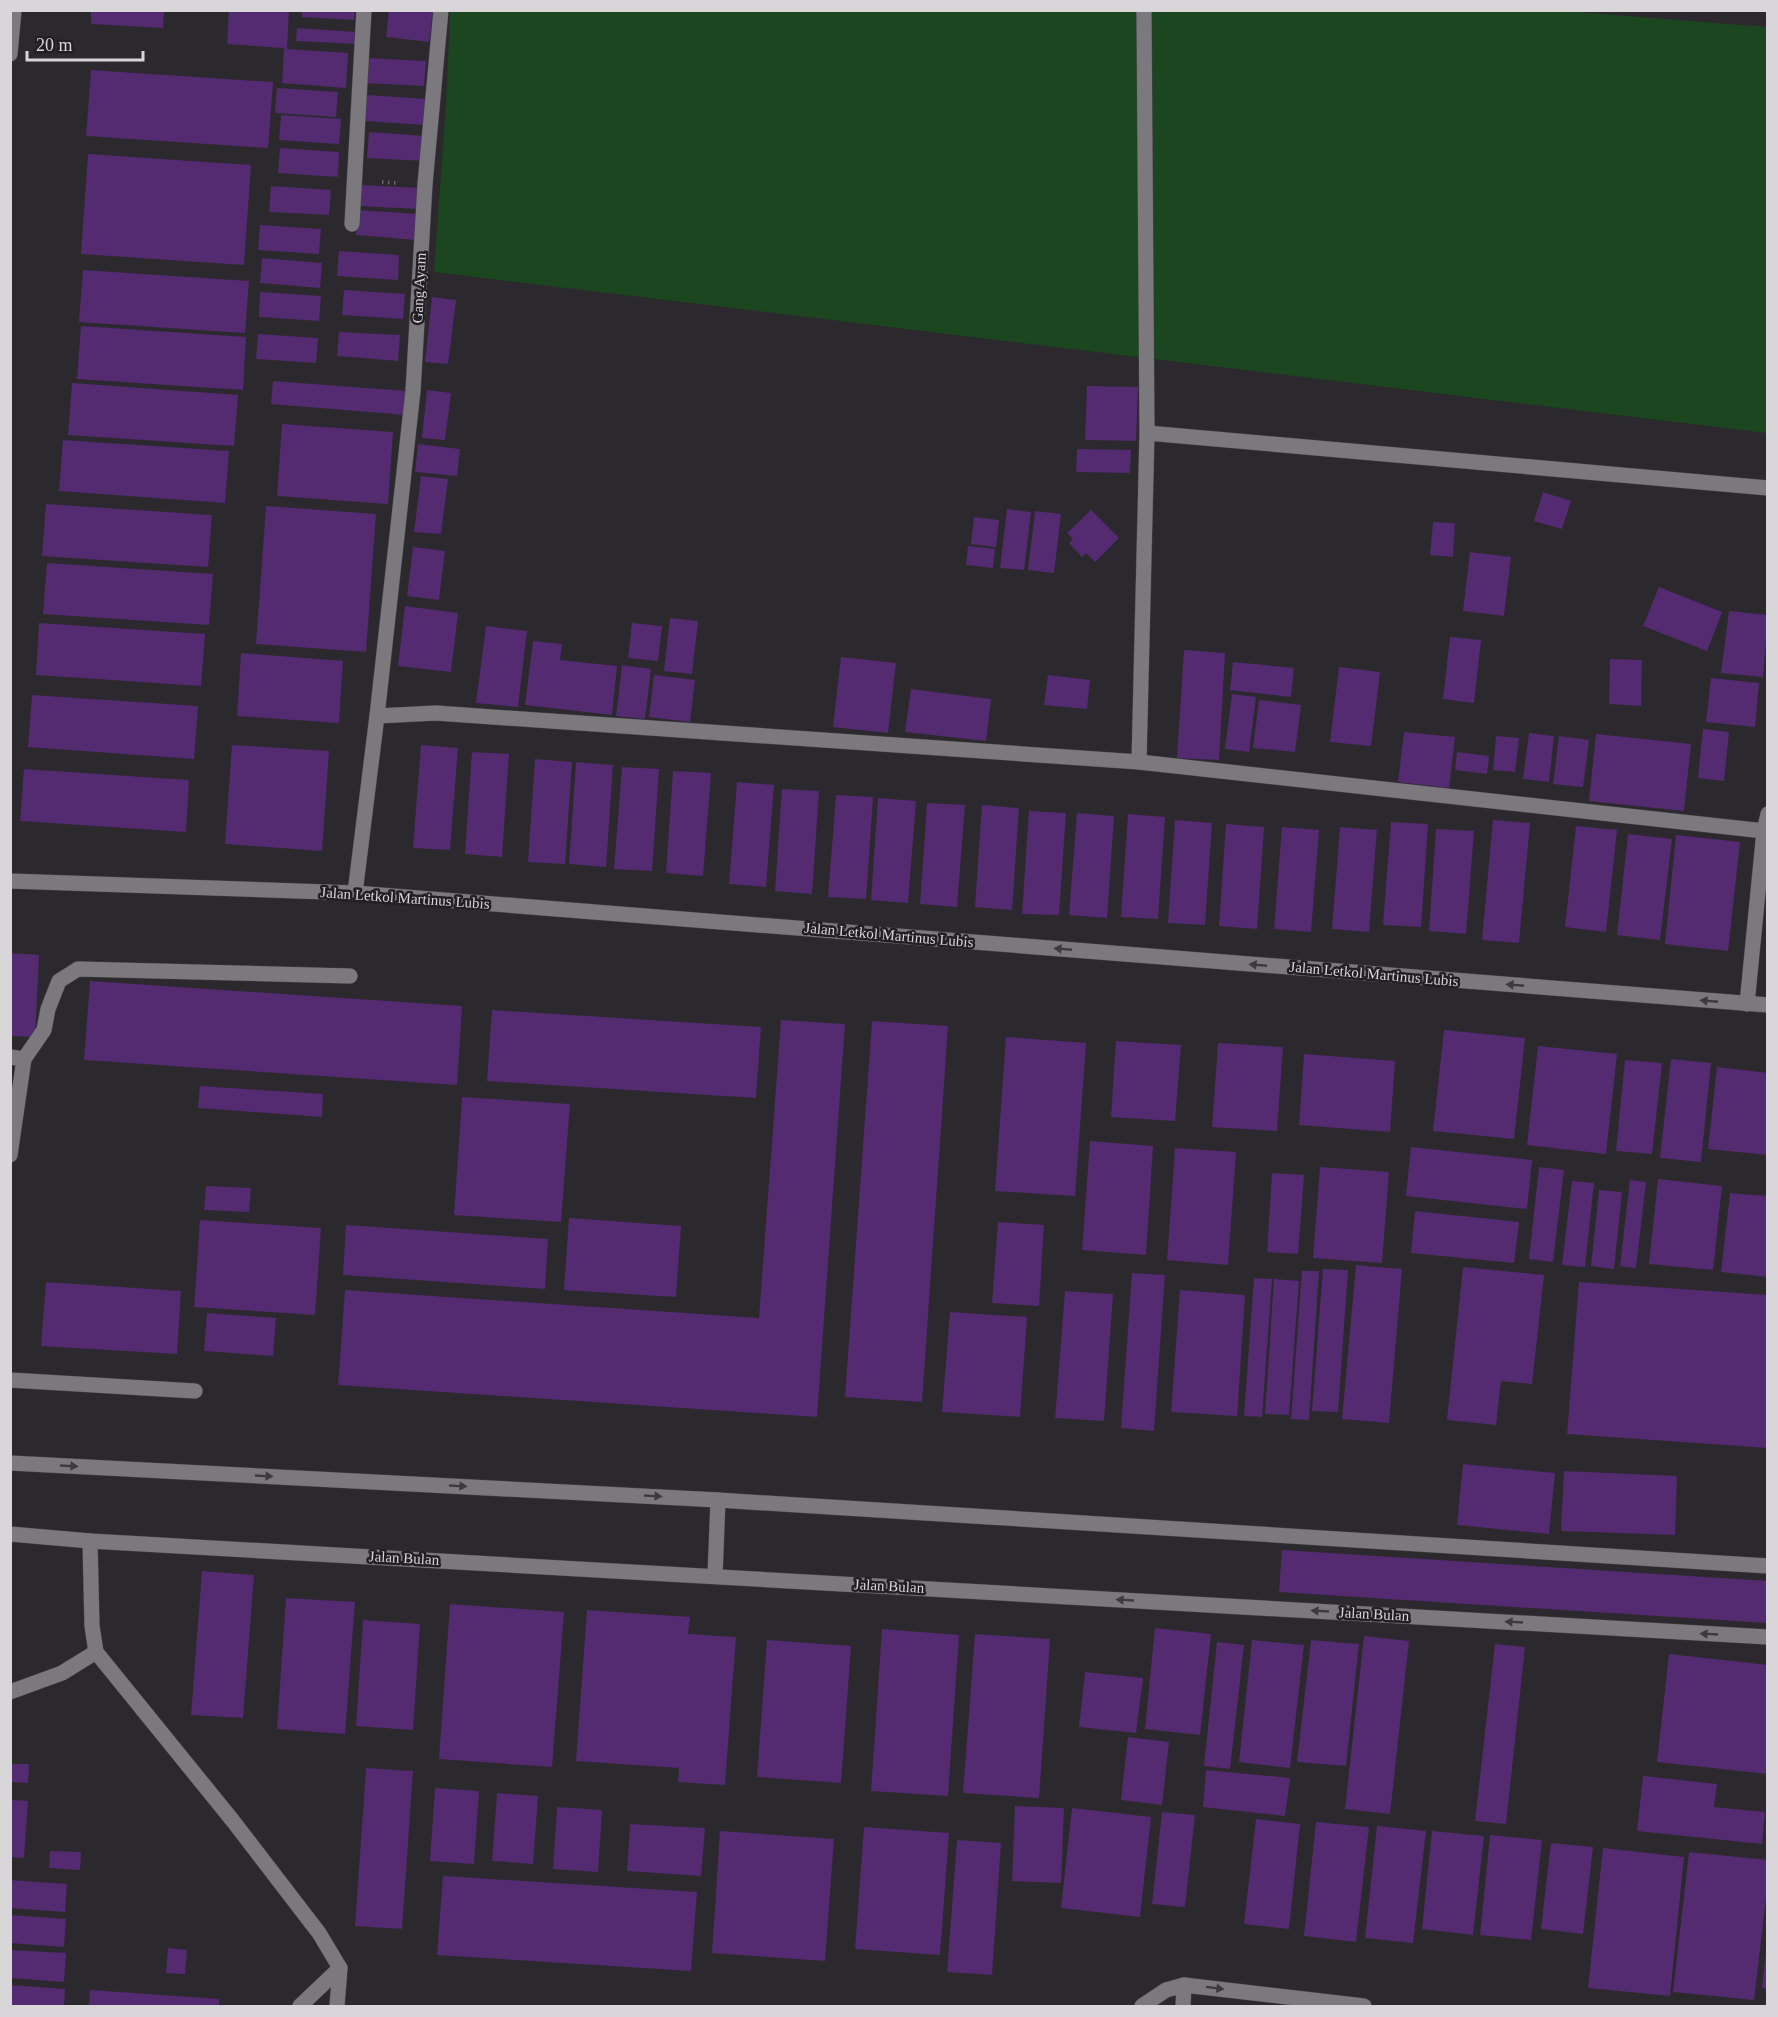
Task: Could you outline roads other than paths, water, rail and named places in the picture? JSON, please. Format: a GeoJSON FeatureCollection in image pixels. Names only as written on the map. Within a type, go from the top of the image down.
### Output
{"type":"FeatureCollection","features":[{"type":"Feature","properties":{"kind":"street"},"geometry":{"type":"LineString","coordinates":[[10,54],[14,10]]}},
{"type":"Feature","properties":{"kind":"street"},"geometry":{"type":"LineString","coordinates":[[352,224],[364,10]]}},
{"type":"Feature","properties":{"kind":"street","name":"Gang Ayam"},"geometry":{"type":"LineString","coordinates":[[355,893],[413,391],[425,184],[441,10]]}},
{"type":"Feature","properties":{"kind":"street"},"geometry":{"type":"LineString","coordinates":[[1139,762],[1147,432],[1144,10]]}},
{"type":"Feature","properties":{"kind":"street"},"geometry":{"type":"LineString","coordinates":[[1147,432],[1767,488]]}},
{"type":"Feature","properties":{"kind":"street"},"geometry":{"type":"LineString","coordinates":[[377,716],[436,713],[1139,762],[1764,831]]}},
{"type":"Feature","properties":{"kind":"street"},"geometry":{"type":"LineString","coordinates":[[1747,1004],[1767,814]]}},
{"type":"Feature","properties":{"kind":"street","name":"Jalan Letkol Martinus Lubis"},"geometry":{"type":"LineString","coordinates":[[10,881],[355,893],[1767,1005]]}},
{"type":"Feature","properties":{"kind":"street"},"geometry":{"type":"LineString","coordinates":[[10,1155],[17,1058],[44,1030],[48,1009],[59,981],[78,969],[350,976]]}},
{"type":"Feature","properties":{"kind":"street"},"geometry":{"type":"LineString","coordinates":[[10,1380],[195,1391]]}},
{"type":"Feature","properties":{"kind":"street"},"geometry":{"type":"LineString","coordinates":[[10,1463],[718,1500],[1767,1566]]}},
{"type":"Feature","properties":{"kind":"street"},"geometry":{"type":"LineString","coordinates":[[715,1576],[718,1500]]}},
{"type":"Feature","properties":{"kind":"street","name":"Jalan Bulan"},"geometry":{"type":"LineString","coordinates":[[10,1534],[90,1541],[1767,1637]]}},
{"type":"Feature","properties":{"kind":"street"},"geometry":{"type":"LineString","coordinates":[[90,1541],[92,1626],[96,1652],[248,1840],[319,1933],[340,1968],[337,2007]]}},
{"type":"Feature","properties":{"kind":"street"},"geometry":{"type":"LineString","coordinates":[[10,1692],[62,1674],[96,1652]]}},
{"type":"Feature","properties":{"kind":"street"},"geometry":{"type":"LineString","coordinates":[[300,2007],[340,1968]]}},
{"type":"Feature","properties":{"kind":"street"},"geometry":{"type":"LineString","coordinates":[[1142,2007],[1166,1990],[1184,1985],[1364,2007]]}},
{"type":"Feature","properties":{"kind":"street"},"geometry":{"type":"LineString","coordinates":[[1183,2007],[1184,1985]]}}]}
